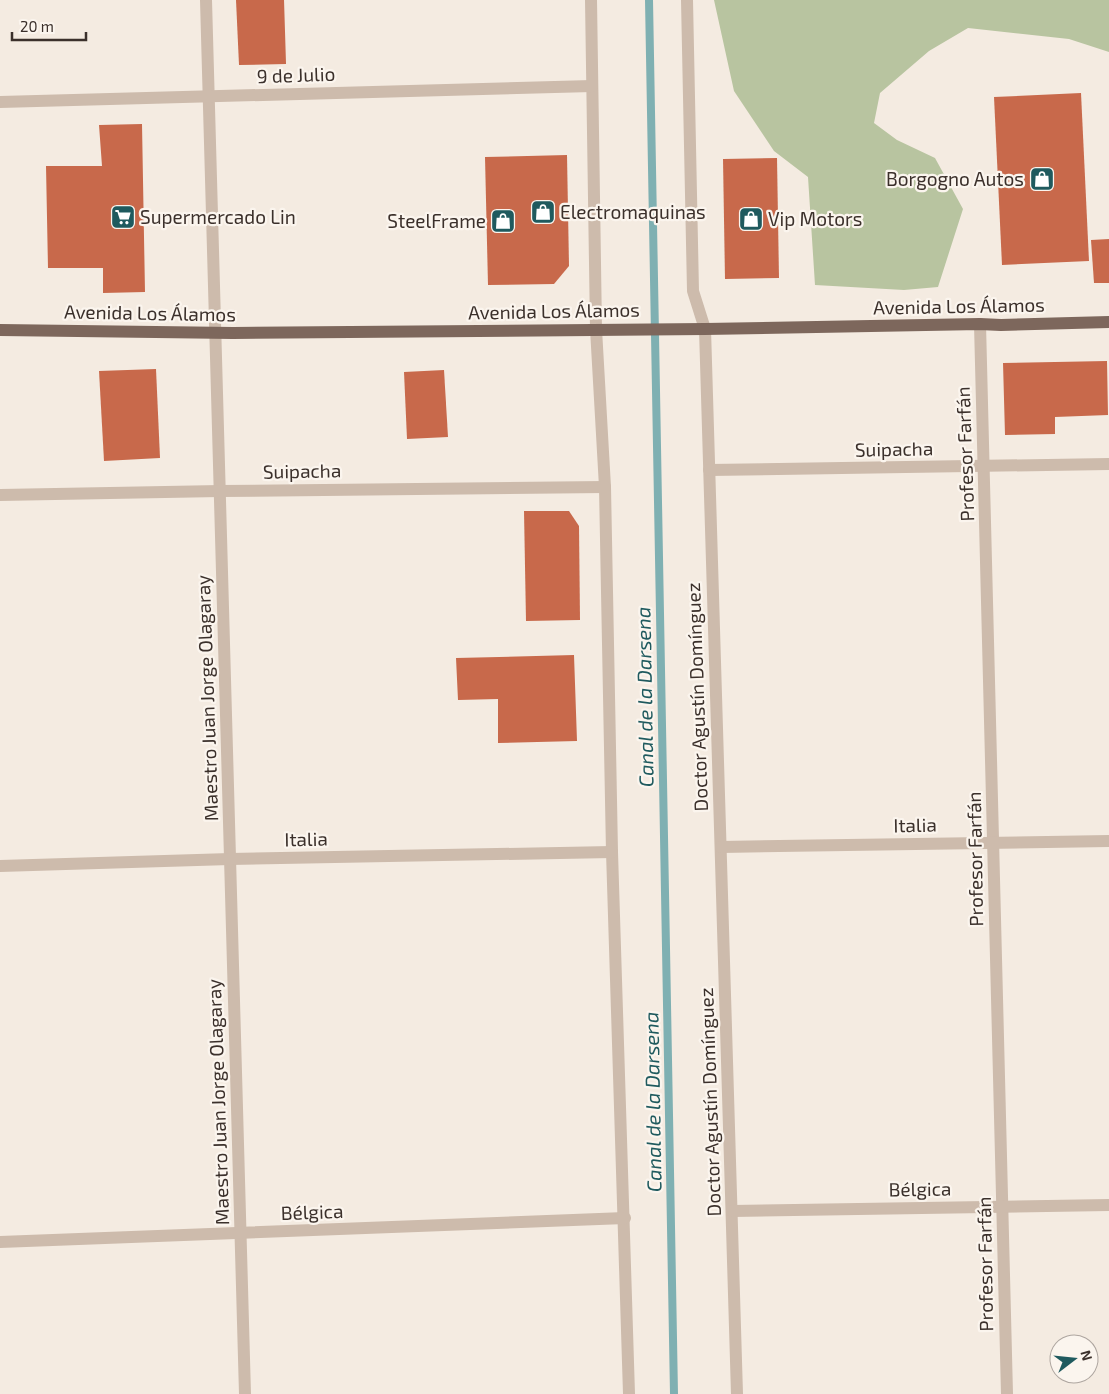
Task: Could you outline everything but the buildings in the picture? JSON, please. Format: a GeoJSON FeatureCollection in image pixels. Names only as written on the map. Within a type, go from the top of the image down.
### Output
{"type":"FeatureCollection","features":[{"type":"Feature","properties":{"kind":"main road","name":"Avenida Los Álamos"},"geometry":{"type":"LineString","coordinates":[[0,330],[233,333],[704,329],[1109,322]]}},
{"type":"Feature","properties":{"kind":"street","name":"Maestro Juan Jorge Olagaray"},"geometry":{"type":"LineString","coordinates":[[206,0],[245,1394]]}},
{"type":"Feature","properties":{"kind":"street"},"geometry":{"type":"LineString","coordinates":[[591,0],[596,329],[605,487],[612,852],[630,1394]]}},
{"type":"Feature","properties":{"kind":"street","name":"Doctor Agustín Domínguez"},"geometry":{"type":"LineString","coordinates":[[687,0],[693,291],[704,329],[738,1394]]}},
{"type":"Feature","properties":{"kind":"street","name":"9 de Julio"},"geometry":{"type":"LineString","coordinates":[[0,102],[592,86]]}},
{"type":"Feature","properties":{"kind":"street","name":"Profesor Farfán"},"geometry":{"type":"LineString","coordinates":[[980,324],[1007,1394]]}},
{"type":"Feature","properties":{"kind":"street","name":"Suipacha"},"geometry":{"type":"LineString","coordinates":[[709,470],[1109,464]]}},
{"type":"Feature","properties":{"kind":"street","name":"Suipacha"},"geometry":{"type":"LineString","coordinates":[[0,495],[605,487]]}},
{"type":"Feature","properties":{"kind":"street","name":"Italia"},"geometry":{"type":"LineString","coordinates":[[721,847],[1109,841]]}},
{"type":"Feature","properties":{"kind":"street","name":"Italia"},"geometry":{"type":"LineString","coordinates":[[0,866],[612,852]]}},
{"type":"Feature","properties":{"kind":"street","name":"Bélgica"},"geometry":{"type":"LineString","coordinates":[[732,1212],[1109,1205]]}},
{"type":"Feature","properties":{"kind":"street","name":"Bélgica"},"geometry":{"type":"LineString","coordinates":[[0,1242],[625,1218]]}},
{"type":"Feature","properties":{"kind":"green space"},"geometry":{"type":"Polygon","coordinates":[[[714,0],[1109,0],[1109,52],[1069,39],[968,28],[929,51],[880,93],[874,123],[897,140],[935,158],[963,209],[938,287],[904,290],[815,285],[808,177],[774,151],[734,91],[714,0]]]}},
{"type":"Feature","properties":{"kind":"waterway","name":"Canal de la Darsena"},"geometry":{"type":"LineString","coordinates":[[649,0],[674,1394]]}},
{"type":"Feature","properties":{"kind":"place","name":"Borgogno Autos"},"geometry":{"type":"Point","coordinates":[1042,179]}},
{"type":"Feature","properties":{"kind":"place","name":"Electromaquinas"},"geometry":{"type":"Point","coordinates":[543,212]}},
{"type":"Feature","properties":{"kind":"place","name":"Supermercado Lin"},"geometry":{"type":"Point","coordinates":[123,217]}},
{"type":"Feature","properties":{"kind":"place","name":"Vip Motors"},"geometry":{"type":"Point","coordinates":[751,219]}},
{"type":"Feature","properties":{"kind":"place","name":"SteelFrame"},"geometry":{"type":"Point","coordinates":[503,221]}}]}
